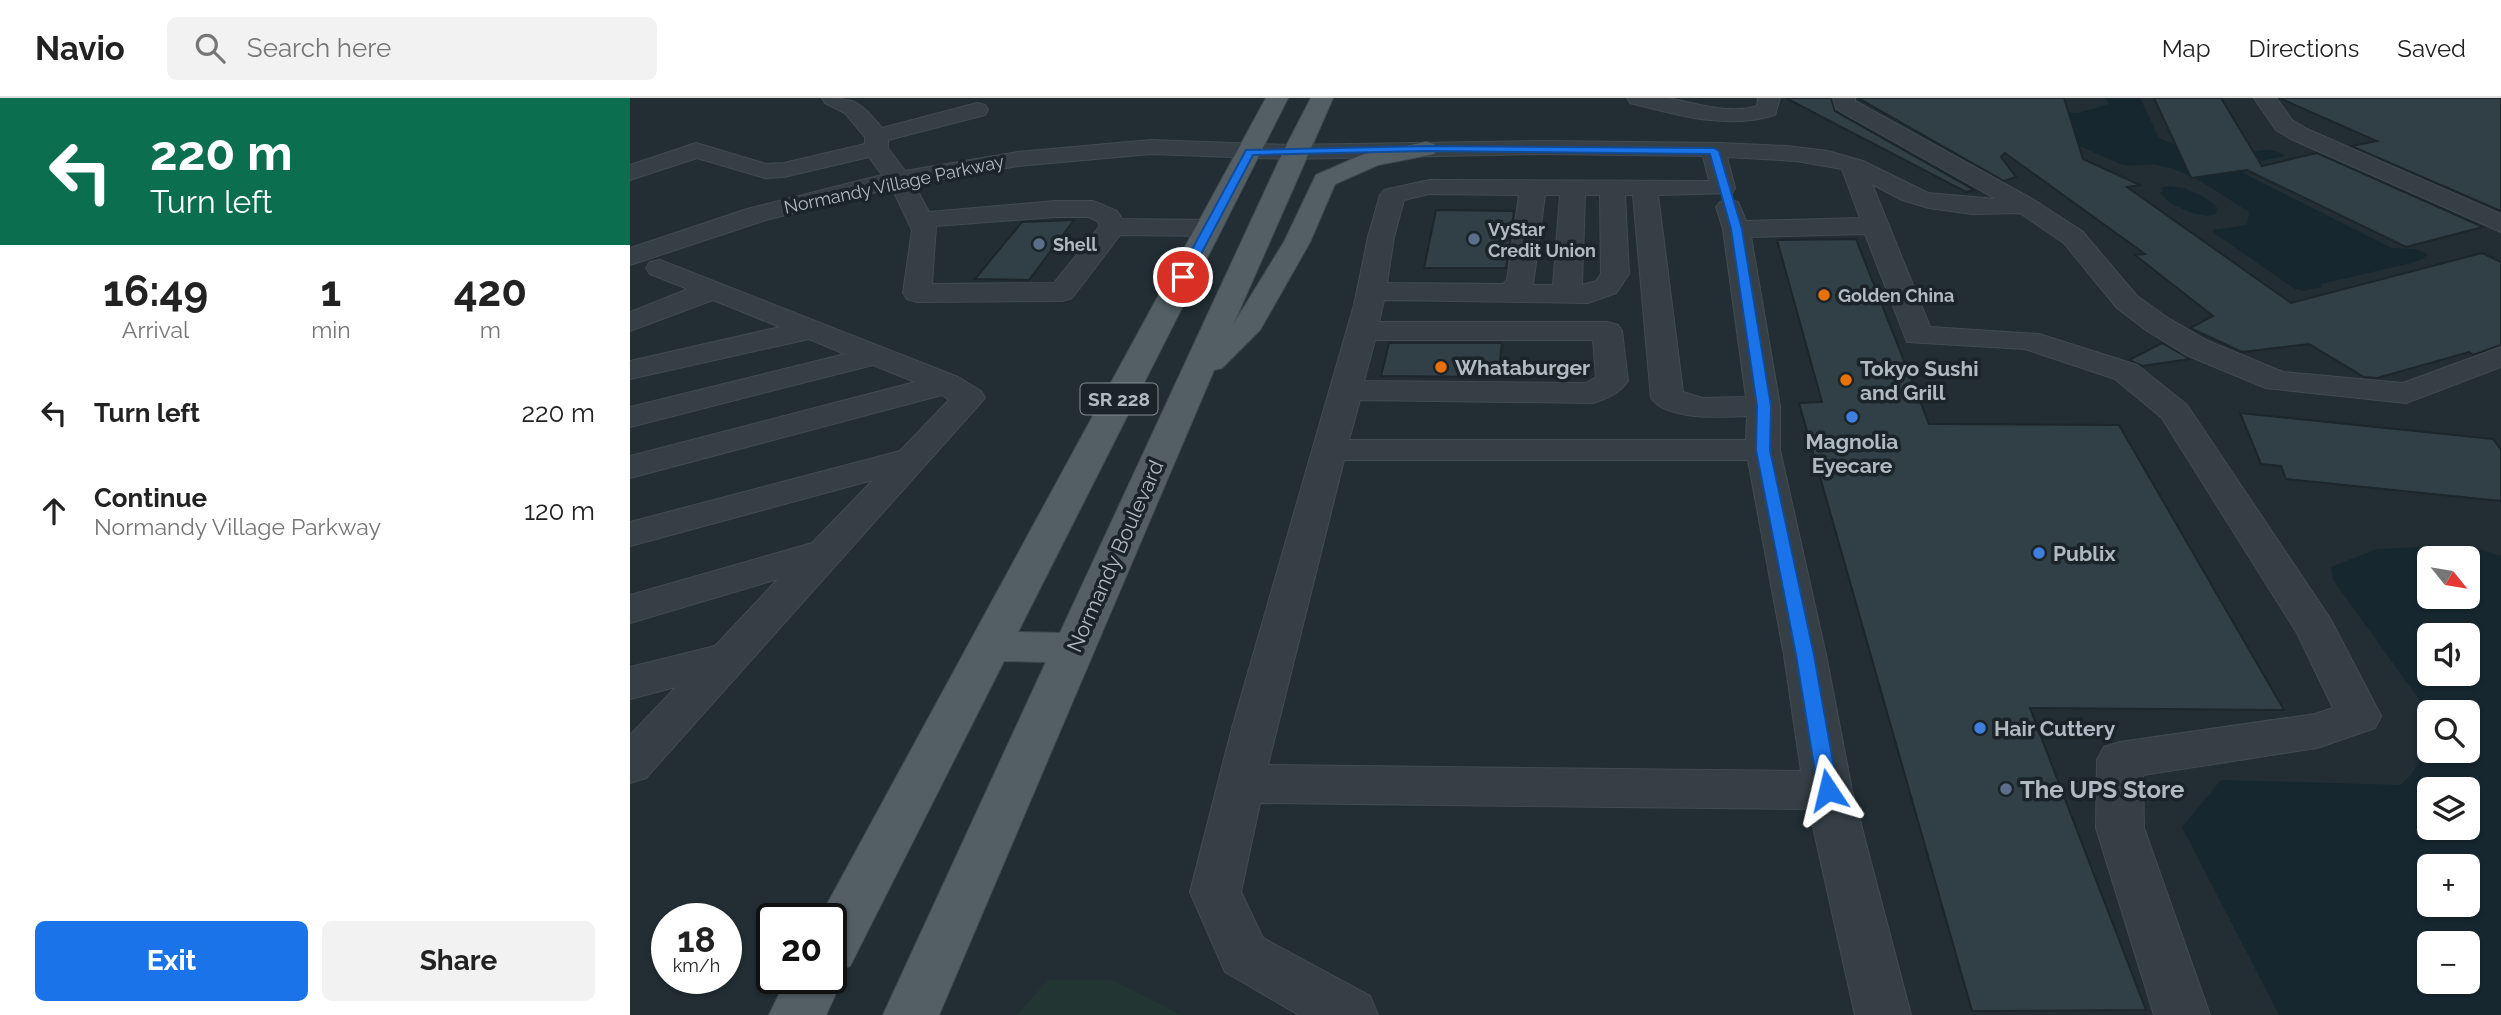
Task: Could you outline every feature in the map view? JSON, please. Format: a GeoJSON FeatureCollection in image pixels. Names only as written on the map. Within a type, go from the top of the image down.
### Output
{"type":"FeatureCollection","features":[{"type":"Feature","properties":{"kind":"main road","name":"SR 228"},"geometry":{"type":"LineString","coordinates":[[847,919],[1277,98]]}},
{"type":"Feature","properties":{"kind":"main road","name":"Normandy Boulevard"},"geometry":{"type":"LineString","coordinates":[[911,1015],[1295,152],[1322,98]]}},
{"type":"Feature","properties":{"kind":"main road"},"geometry":{"type":"LineString","coordinates":[[1197,374],[1245,330],[1297,242],[1318,190],[1325,180],[1372,159],[1426,149]]}},
{"type":"Feature","properties":{"kind":"main road"},"geometry":{"type":"LineString","coordinates":[[990,646],[1074,648]]}},
{"type":"Feature","properties":{"kind":"main road"},"geometry":{"type":"LineString","coordinates":[[797,1015],[808,994]]}},
{"type":"Feature","properties":{"kind":"street"},"geometry":{"type":"LineString","coordinates":[[833,98],[853,108],[877,142],[889,169],[910,198],[925,230],[918,293],[1062,292],[1113,227]]}},
{"type":"Feature","properties":{"kind":"street"},"geometry":{"type":"LineString","coordinates":[[1639,98],[1731,117],[1753,116],[1767,110],[1769,98]]}},
{"type":"Feature","properties":{"kind":"street"},"geometry":{"type":"LineString","coordinates":[[1844,98],[1843,104],[2025,205],[2073,237],[2127,302],[2157,324],[2197,348],[2277,381],[2406,393],[2501,356]]}},
{"type":"Feature","properties":{"kind":"street"},"geometry":{"type":"LineString","coordinates":[[2265,98],[2284,125],[2299,134],[2501,225]]}},
{"type":"Feature","properties":{"kind":"street"},"geometry":{"type":"LineString","coordinates":[[630,173],[696,150],[765,171],[784,170],[977,110]]}},
{"type":"Feature","properties":{"kind":"street","name":"Normandy Village Parkway"},"geometry":{"type":"LineString","coordinates":[[640,268],[756,234],[910,198],[1065,172],[1188,166],[1249,152],[1426,149],[1783,152],[1852,164],[1921,198],[2008,209],[2025,205]]}},
{"type":"Feature","properties":{"kind":"street"},"geometry":{"type":"LineString","coordinates":[[1714,151],[1736,229],[1764,406],[1763,450],[1805,655],[1828,790],[1883,1015]]}},
{"type":"Feature","properties":{"kind":"street"},"geometry":{"type":"LineString","coordinates":[[1852,164],[1918,336],[2028,340],[2126,372],[2175,412],[2316,630],[2359,716],[2318,731],[2120,760],[2120,828],[2182,1015]]}},
{"type":"Feature","properties":{"kind":"street"},"geometry":{"type":"LineString","coordinates":[[1350,1015],[1244,955],[1215,892],[1241,784],[1362,331],[1381,237],[1393,195],[1429,187],[1723,188]]}},
{"type":"Feature","properties":{"kind":"street"},"geometry":{"type":"LineString","coordinates":[[1372,291],[1550,294],[1606,287],[1615,274],[1580,187]]}},
{"type":"Feature","properties":{"kind":"street"},"geometry":{"type":"LineString","coordinates":[[1550,294],[1521,281],[1580,187]]}},
{"type":"Feature","properties":{"kind":"street"},"geometry":{"type":"LineString","coordinates":[[1550,294],[1580,187]]}},
{"type":"Feature","properties":{"kind":"street"},"geometry":{"type":"LineString","coordinates":[[1580,187],[1667,398],[1700,408],[1764,406]]}},
{"type":"Feature","properties":{"kind":"street"},"geometry":{"type":"LineString","coordinates":[[910,198],[1055,209],[1093,209],[1108,216],[1113,227]]}},
{"type":"Feature","properties":{"kind":"street"},"geometry":{"type":"LineString","coordinates":[[1736,229],[1874,226]]}},
{"type":"Feature","properties":{"kind":"street"},"geometry":{"type":"LineString","coordinates":[[1113,227],[1209,228]]}},
{"type":"Feature","properties":{"kind":"street"},"geometry":{"type":"LineString","coordinates":[[630,765],[969,398],[947,384],[713,290],[640,268]]}},
{"type":"Feature","properties":{"kind":"street"},"geometry":{"type":"LineString","coordinates":[[630,322],[713,290]]}},
{"type":"Feature","properties":{"kind":"street"},"geometry":{"type":"LineString","coordinates":[[630,370],[811,329]]}},
{"type":"Feature","properties":{"kind":"street"},"geometry":{"type":"LineString","coordinates":[[1345,390],[1592,393],[1612,382],[1607,331],[1362,331]]}},
{"type":"Feature","properties":{"kind":"street"},"geometry":{"type":"LineString","coordinates":[[630,417],[876,355]]}},
{"type":"Feature","properties":{"kind":"street"},"geometry":{"type":"LineString","coordinates":[[630,467],[947,384]]}},
{"type":"Feature","properties":{"kind":"street"},"geometry":{"type":"LineString","coordinates":[[1330,450],[1763,450]]}},
{"type":"Feature","properties":{"kind":"street"},"geometry":{"type":"LineString","coordinates":[[630,534],[915,458]]}},
{"type":"Feature","properties":{"kind":"street"},"geometry":{"type":"LineString","coordinates":[[630,609],[829,551]]}},
{"type":"Feature","properties":{"kind":"street"},"geometry":{"type":"LineString","coordinates":[[630,684],[730,657]]}},
{"type":"Feature","properties":{"kind":"street"},"geometry":{"type":"LineString","coordinates":[[1241,784],[1828,790]]}},
{"type":"Feature","properties":{"kind":"shaded area"},"geometry":{"type":"Polygon","coordinates":[[[1048,980],[1112,980],[1181,1015],[1017,1015],[1048,980]]]}},
{"type":"Feature","properties":{"kind":"water"},"geometry":{"type":"Polygon","coordinates":[[[2105,98],[2140,98],[2159,138],[2177,145],[2216,153],[2236,154],[2267,150],[2279,152],[2285,156],[2247,164],[2243,173],[2392,248],[2415,249],[2427,254],[2423,259],[2411,263],[2321,284],[2322,287],[2303,291],[2295,289],[2214,233],[2213,230],[2247,225],[2249,212],[2205,184],[2169,168],[2120,164],[2011,116],[2017,110],[2078,113],[2109,104],[2105,98]]]}},
{"type":"Feature","properties":{"kind":"water"},"geometry":{"type":"Polygon","coordinates":[[[2161,188],[2184,188],[2203,196],[2217,207],[2216,214],[2207,216],[2189,212],[2170,203],[2160,193],[2163,191],[2161,188]]]}},
{"type":"Feature","properties":{"kind":"water"},"geometry":{"type":"Polygon","coordinates":[[[2417,547],[2417,609],[2480,609],[2480,550],[2501,556],[2501,1015],[2279,1015],[2182,827],[2221,780],[2400,785],[2411,775],[2418,763],[2480,763],[2480,700],[2420,700],[2333,580],[2331,567],[2377,549],[2417,547]]]}},
{"type":"Feature","properties":{"kind":"building"},"geometry":{"type":"Polygon","coordinates":[[[1786,98],[1831,98],[1835,111],[1974,190],[1966,192],[1786,98]]]}},
{"type":"Feature","properties":{"kind":"building"},"geometry":{"type":"Polygon","coordinates":[[[1858,98],[2064,98],[2083,159],[2140,185],[2127,187],[2291,303],[2482,253],[2501,262],[2501,345],[2473,355],[2469,352],[2377,378],[2364,377],[2309,344],[2242,352],[2190,328],[2213,316],[2135,255],[2145,254],[2005,153],[2001,157],[2016,177],[2004,181],[1858,98]]]}},
{"type":"Feature","properties":{"kind":"building"},"geometry":{"type":"Polygon","coordinates":[[[2154,98],[2221,98],[2262,166],[2317,153],[2483,227],[2406,247],[2247,170],[2191,178],[2154,98]]]}},
{"type":"Feature","properties":{"kind":"building"},"geometry":{"type":"Polygon","coordinates":[[[2279,98],[2501,98],[2501,211],[2351,146],[2377,141],[2279,98]]]}},
{"type":"Feature","properties":{"kind":"building"},"geometry":{"type":"Polygon","coordinates":[[[1436,210],[1514,211],[1506,268],[1424,268],[1436,210]]]}},
{"type":"Feature","properties":{"kind":"building"},"geometry":{"type":"Polygon","coordinates":[[[1074,220],[1029,280],[975,279],[1022,222],[1074,220]]]}},
{"type":"Feature","properties":{"kind":"building"},"geometry":{"type":"Polygon","coordinates":[[[1856,239],[1929,424],[2119,425],[2284,710],[2030,708],[2146,1010],[1972,1011],[1799,403],[1822,402],[1777,240],[1856,239]]]}},
{"type":"Feature","properties":{"kind":"building","name":"Whataburger"},"geometry":{"type":"Polygon","coordinates":[[[1389,343],[1502,343],[1498,377],[1381,376],[1389,343]]]}},
{"type":"Feature","properties":{"kind":"building"},"geometry":{"type":"Polygon","coordinates":[[[2162,343],[2190,359],[2142,366],[2129,360],[2162,343]]]}},
{"type":"Feature","properties":{"kind":"building"},"geometry":{"type":"Polygon","coordinates":[[[2240,413],[2493,439],[2501,450],[2501,501],[2286,479],[2281,466],[2261,464],[2240,413]]]}},
{"type":"Feature","properties":{"kind":"place","name":"VyStar Credit Union"},"geometry":{"type":"Point","coordinates":[1474,239]}},
{"type":"Feature","properties":{"kind":"place","name":"Shell"},"geometry":{"type":"Point","coordinates":[1039,244]}},
{"type":"Feature","properties":{"kind":"place","name":"Golden China"},"geometry":{"type":"Point","coordinates":[1824,295]}},
{"type":"Feature","properties":{"kind":"place","name":"Whataburger"},"geometry":{"type":"Point","coordinates":[1441,367]}},
{"type":"Feature","properties":{"kind":"place","name":"Tokyo Sushi and Grill"},"geometry":{"type":"Point","coordinates":[1846,380]}},
{"type":"Feature","properties":{"kind":"place","name":"Magnolia Eyecare"},"geometry":{"type":"Point","coordinates":[1852,417]}},
{"type":"Feature","properties":{"kind":"place","name":"Publix"},"geometry":{"type":"Point","coordinates":[2039,553]}},
{"type":"Feature","properties":{"kind":"place","name":"Hair Cuttery"},"geometry":{"type":"Point","coordinates":[1980,728]}},
{"type":"Feature","properties":{"kind":"place","name":"The UPS Store"},"geometry":{"type":"Point","coordinates":[2006,789]}},
{"type":"Feature","properties":{"kind":"route"},"geometry":{"type":"LineString","coordinates":[[1183,277],[1249,152],[1426,149],[1714,151],[1736,229],[1764,406],[1763,450],[1805,655],[1828,790]]}}]}
